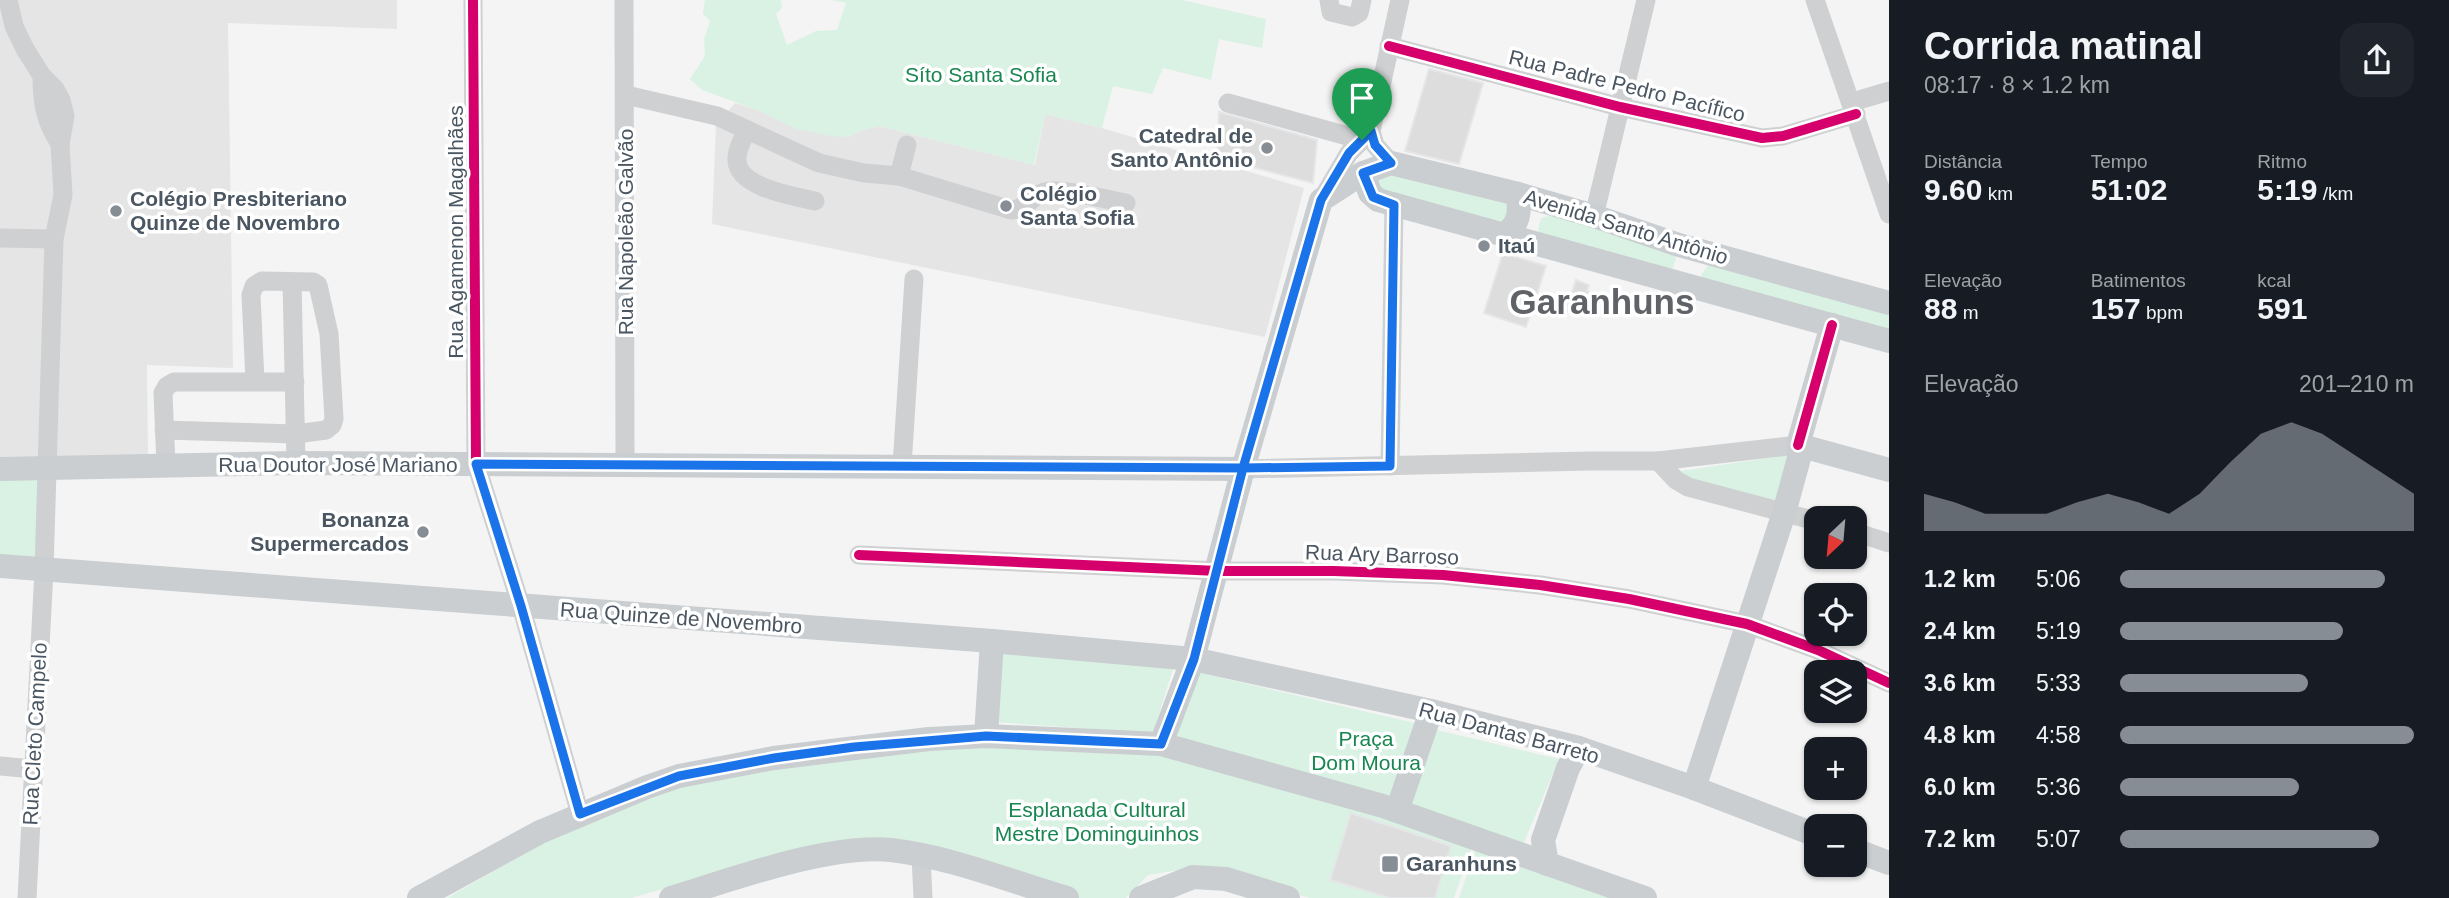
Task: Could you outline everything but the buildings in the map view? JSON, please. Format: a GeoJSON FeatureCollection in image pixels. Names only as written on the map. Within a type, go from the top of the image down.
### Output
{"type":"FeatureCollection","features":[{"type":"Feature","properties":{"kind":"main road","name":"Avenida Santo Antônio"},"geometry":{"type":"LineString","coordinates":[[1391,163],[1518,194],[1679,245],[1889,303]]}},
{"type":"Feature","properties":{"kind":"main road"},"geometry":{"type":"LineString","coordinates":[[1161,744],[1194,659],[1243,468],[1321,200],[1363,173],[1391,163]]}},
{"type":"Feature","properties":{"kind":"main road","name":"Avenida Santo Antônio"},"geometry":{"type":"LineString","coordinates":[[1363,173],[1373,197],[1394,205],[1889,341]]}},
{"type":"Feature","properties":{"kind":"main road"},"geometry":{"type":"LineString","coordinates":[[1504,235],[1519,219],[1518,194]]}},
{"type":"Feature","properties":{"kind":"main road"},"geometry":{"type":"LineString","coordinates":[[1541,246],[1535,225],[1548,203]]}},
{"type":"Feature","properties":{"kind":"main road"},"geometry":{"type":"LineString","coordinates":[[1671,281],[1681,265],[1679,245]]}},
{"type":"Feature","properties":{"kind":"main road"},"geometry":{"type":"LineString","coordinates":[[1700,289],[1701,270],[1712,254]]}},
{"type":"Feature","properties":{"kind":"main road"},"geometry":{"type":"LineString","coordinates":[[1694,788],[1784,513],[1839,327]]}},
{"type":"Feature","properties":{"kind":"main road"},"geometry":{"type":"LineString","coordinates":[[1801,450],[1889,470]]}},
{"type":"Feature","properties":{"kind":"main road","name":"Rua Doutor José Mariano"},"geometry":{"type":"LineString","coordinates":[[0,468],[296,463],[1243,468]]}},
{"type":"Feature","properties":{"kind":"main road","name":"Rua Quinze de Novembro"},"geometry":{"type":"LineString","coordinates":[[0,566],[992,641],[1194,659]]}},
{"type":"Feature","properties":{"kind":"main road"},"geometry":{"type":"LineString","coordinates":[[986,736],[992,641]]}},
{"type":"Feature","properties":{"kind":"main road","name":"Rua Dantas Barreto"},"geometry":{"type":"LineString","coordinates":[[1194,659],[1431,711],[1579,748],[1804,830]]}},
{"type":"Feature","properties":{"kind":"main road"},"geometry":{"type":"LineString","coordinates":[[1397,811],[1431,711]]}},
{"type":"Feature","properties":{"kind":"main road"},"geometry":{"type":"LineString","coordinates":[[419,898],[492,857],[580,814],[658,783],[726,766],[854,747],[986,736],[1161,744],[1397,811],[1645,898]]}},
{"type":"Feature","properties":{"kind":"main road"},"geometry":{"type":"LineString","coordinates":[[1547,864],[1543,840],[1568,768],[1579,748]]}},
{"type":"Feature","properties":{"kind":"main road"},"geometry":{"type":"LineString","coordinates":[[671,898],[833,853],[872,849],[891,850],[979,870],[1067,898]]}},
{"type":"Feature","properties":{"kind":"main road"},"geometry":{"type":"LineString","coordinates":[[1867,855],[1889,863]]}},
{"type":"Feature","properties":{"kind":"main road"},"geometry":{"type":"LineString","coordinates":[[1141,898],[1226,879],[1288,898]]}},
{"type":"Feature","properties":{"kind":"street"},"geometry":{"type":"LineString","coordinates":[[8,0],[14,26],[42,76],[44,114],[60,144],[63,195],[54,239],[47,468]]}},
{"type":"Feature","properties":{"kind":"street","name":"Rua Agamenon Magalhães"},"geometry":{"type":"LineString","coordinates":[[473,0],[476,464],[521,606],[580,814]]}},
{"type":"Feature","properties":{"kind":"street","name":"Rua Napoleão Galvão"},"geometry":{"type":"LineString","coordinates":[[624,0],[625,464]]}},
{"type":"Feature","properties":{"kind":"street"},"geometry":{"type":"LineString","coordinates":[[1329,0],[1331,12],[1352,17],[1359,13],[1362,0]]}},
{"type":"Feature","properties":{"kind":"street"},"geometry":{"type":"LineString","coordinates":[[1363,173],[1366,136],[1400,0]]}},
{"type":"Feature","properties":{"kind":"street"},"geometry":{"type":"LineString","coordinates":[[1594,216],[1646,0]]}},
{"type":"Feature","properties":{"kind":"street"},"geometry":{"type":"LineString","coordinates":[[1815,0],[1889,214]]}},
{"type":"Feature","properties":{"kind":"street","name":"Rua Padre Pedro Pacífico"},"geometry":{"type":"LineString","coordinates":[[1389,46],[1620,107],[1762,138],[1783,136],[1889,91]]}},
{"type":"Feature","properties":{"kind":"street"},"geometry":{"type":"LineString","coordinates":[[626,95],[717,116],[819,163],[864,173],[898,176],[1011,210],[1020,209],[1044,192],[1058,191],[1126,203]]}},
{"type":"Feature","properties":{"kind":"street"},"geometry":{"type":"LineString","coordinates":[[1228,103],[1366,136],[1391,163]]}},
{"type":"Feature","properties":{"kind":"street"},"geometry":{"type":"LineString","coordinates":[[747,130],[736,162],[741,173],[765,188],[815,201]]}},
{"type":"Feature","properties":{"kind":"street"},"geometry":{"type":"LineString","coordinates":[[1321,200],[1349,153],[1366,136]]}},
{"type":"Feature","properties":{"kind":"street"},"geometry":{"type":"LineString","coordinates":[[898,176],[907,145]]}},
{"type":"Feature","properties":{"kind":"street"},"geometry":{"type":"LineString","coordinates":[[1390,466],[1394,205]]}},
{"type":"Feature","properties":{"kind":"street"},"geometry":{"type":"LineString","coordinates":[[0,238],[54,239]]}},
{"type":"Feature","properties":{"kind":"street"},"geometry":{"type":"LineString","coordinates":[[902,466],[914,279]]}},
{"type":"Feature","properties":{"kind":"street"},"geometry":{"type":"LineString","coordinates":[[164,430],[296,434],[326,430],[332,425],[334,419],[329,334],[318,285],[313,282],[262,281],[254,286],[251,295],[255,381]]}},
{"type":"Feature","properties":{"kind":"street"},"geometry":{"type":"LineString","coordinates":[[292,282],[296,463]]}},
{"type":"Feature","properties":{"kind":"street"},"geometry":{"type":"LineString","coordinates":[[166,466],[163,393],[167,386],[174,382],[295,382]]}},
{"type":"Feature","properties":{"kind":"street","name":"Rua Doutor José Mariano"},"geometry":{"type":"LineString","coordinates":[[1243,468],[1650,461],[1801,450]]}},
{"type":"Feature","properties":{"kind":"street"},"geometry":{"type":"LineString","coordinates":[[1650,461],[1688,487],[1804,518]]}},
{"type":"Feature","properties":{"kind":"street","name":"Rua Cleto Campelo"},"geometry":{"type":"LineString","coordinates":[[27,898],[47,468]]}},
{"type":"Feature","properties":{"kind":"street"},"geometry":{"type":"LineString","coordinates":[[1867,536],[1889,543]]}},
{"type":"Feature","properties":{"kind":"street","name":"Rua Ary Barroso"},"geometry":{"type":"LineString","coordinates":[[859,555],[1218,571],[1334,570],[1443,575],[1540,585],[1629,599],[1747,624],[1818,650],[1889,683]]}},
{"type":"Feature","properties":{"kind":"street"},"geometry":{"type":"LineString","coordinates":[[0,765],[33,769]]}},
{"type":"Feature","properties":{"kind":"street"},"geometry":{"type":"LineString","coordinates":[[921,856],[923,898]]}},
{"type":"Feature","properties":{"kind":"shaded area","name":"Colégio Presbiteriano Quinze de Novembro"},"geometry":{"type":"Polygon","coordinates":[[[0,0],[397,0],[397,29],[228,23],[233,368],[147,365],[148,459],[0,460],[0,0]]]}},
{"type":"Feature","properties":{"kind":"shaded area","name":"Colégio Santa Sofia"},"geometry":{"type":"Polygon","coordinates":[[[735,103],[848,137],[879,126],[1035,165],[1045,114],[1102,128],[1304,188],[1265,337],[712,224],[716,125],[735,103]]]}},
{"type":"Feature","properties":{"kind":"green space","name":"Síto Santa Sofia"},"geometry":{"type":"Polygon","coordinates":[[[705,0],[781,0],[782,8],[776,14],[787,45],[816,31],[837,30],[846,3],[832,0],[1182,0],[1266,19],[1262,48],[1219,39],[1211,80],[1163,68],[1152,94],[1113,86],[1102,128],[1045,114],[1034,165],[879,126],[849,137],[796,129],[757,110],[702,90],[690,79],[705,56],[704,39],[710,21],[703,14],[705,0]]]}},
{"type":"Feature","properties":{"kind":"green space"},"geometry":{"type":"Polygon","coordinates":[[[1388,169],[1512,203],[1510,228],[1376,196],[1368,177],[1388,169]]]}},
{"type":"Feature","properties":{"kind":"green space"},"geometry":{"type":"Polygon","coordinates":[[[1552,215],[1669,247],[1676,258],[1671,273],[1542,242],[1538,230],[1541,218],[1552,215]]]}},
{"type":"Feature","properties":{"kind":"green space"},"geometry":{"type":"Polygon","coordinates":[[[1708,265],[1889,309],[1889,336],[1704,285],[1701,275],[1708,265]]]}},
{"type":"Feature","properties":{"kind":"green space"},"geometry":{"type":"Polygon","coordinates":[[[1795,454],[1779,511],[1692,487],[1681,471],[1795,454]]]}},
{"type":"Feature","properties":{"kind":"green space"},"geometry":{"type":"Polygon","coordinates":[[[38,472],[40,566],[0,563],[0,473],[38,472]]]}},
{"type":"Feature","properties":{"kind":"green space"},"geometry":{"type":"Polygon","coordinates":[[[1002,651],[1173,669],[1153,733],[991,722],[1002,651]]]}},
{"type":"Feature","properties":{"kind":"green space","name":"Praça Dom Moura"},"geometry":{"type":"Polygon","coordinates":[[[1192,671],[1419,724],[1395,797],[1175,739],[1192,671]]]}},
{"type":"Feature","properties":{"kind":"green space"},"geometry":{"type":"Polygon","coordinates":[[[1433,729],[1559,759],[1522,847],[1406,806],[1433,729]]]}},
{"type":"Feature","properties":{"kind":"green space","name":"Esplanada Cultural Mestre Dominguinhos"},"geometry":{"type":"Polygon","coordinates":[[[920,744],[1158,751],[1473,844],[1454,898],[1310,898],[1226,874],[1179,870],[1148,875],[1126,898],[1079,898],[1056,883],[814,847],[631,898],[447,898],[571,827],[675,787],[920,744]]]}},
{"type":"Feature","properties":{"kind":"green space"},"geometry":{"type":"Polygon","coordinates":[[[1477,844],[1624,898],[1459,898],[1477,844]]]}},
{"type":"Feature","properties":{"kind":"cycle path"},"geometry":{"type":"LineString","coordinates":[[473,0],[476,464],[521,606],[580,814]]}},
{"type":"Feature","properties":{"kind":"cycle path"},"geometry":{"type":"LineString","coordinates":[[1389,46],[1620,107],[1762,138],[1783,136],[1856,114]]}},
{"type":"Feature","properties":{"kind":"cycle path"},"geometry":{"type":"LineString","coordinates":[[1798,445],[1832,325]]}},
{"type":"Feature","properties":{"kind":"cycle path"},"geometry":{"type":"LineString","coordinates":[[859,555],[1218,571],[1443,575],[1540,585],[1629,599],[1747,624],[1818,650],[1889,683]]}},
{"type":"Feature","properties":{"kind":"place","name":"Catedral de Santo Antônio"},"geometry":{"type":"Point","coordinates":[1267,148]}},
{"type":"Feature","properties":{"kind":"place","name":"Colégio Santa Sofia"},"geometry":{"type":"Point","coordinates":[1006,206]}},
{"type":"Feature","properties":{"kind":"place","name":"Colégio Presbiteriano Quinze de Novembro"},"geometry":{"type":"Point","coordinates":[116,211]}},
{"type":"Feature","properties":{"kind":"place","name":"Itaú"},"geometry":{"type":"Point","coordinates":[1484,246]}},
{"type":"Feature","properties":{"kind":"place","name":"Bonanza Supermercados"},"geometry":{"type":"Point","coordinates":[423,532]}},
{"type":"Feature","properties":{"kind":"place","name":"Garanhuns"},"geometry":{"type":"Point","coordinates":[1390,864]}},
{"type":"Feature","properties":{"kind":"district","name":"Garanhuns"},"geometry":{"type":"Point","coordinates":[1602,302]}},
{"type":"Feature","properties":{"kind":"route"},"geometry":{"type":"LineString","coordinates":[[1362,140],[1349,153],[1321,200],[1243,468],[476,464],[521,606],[580,814],[679,776],[774,758],[854,747],[986,736],[1161,744],[1194,659],[1243,468],[1390,466],[1394,205],[1373,197],[1363,173],[1391,163],[1375,145],[1371,131],[1362,140]]}}]}
